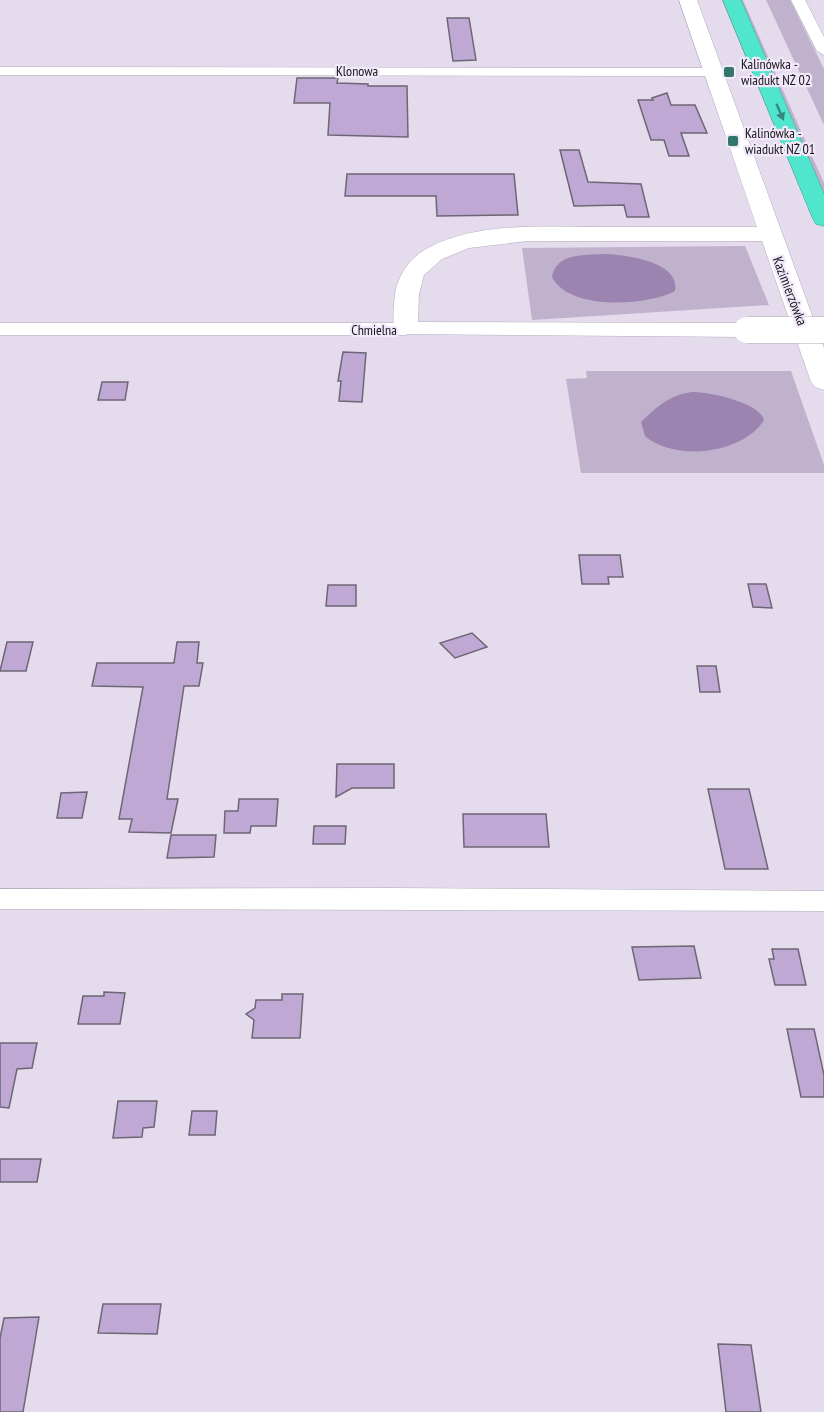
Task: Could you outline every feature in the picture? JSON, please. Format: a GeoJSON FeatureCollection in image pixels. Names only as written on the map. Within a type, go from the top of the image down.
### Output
{"type":"FeatureCollection","features":[{"type":"Feature","properties":{"kind":"highway"},"geometry":{"type":"LineString","coordinates":[[732,0],[824,219]]}},
{"type":"Feature","properties":{"kind":"street","name":"Kazimierzówka"},"geometry":{"type":"LineString","coordinates":[[688,0],[769,234],[824,382]]}},
{"type":"Feature","properties":{"kind":"street"},"geometry":{"type":"LineString","coordinates":[[798,0],[824,51]]}},
{"type":"Feature","properties":{"kind":"street","name":"Klonowa"},"geometry":{"type":"LineString","coordinates":[[0,71],[714,72]]}},
{"type":"Feature","properties":{"kind":"street"},"geometry":{"type":"LineString","coordinates":[[406,329],[412,276],[420,264],[433,255],[461,243],[495,236],[528,234],[769,234]]}},
{"type":"Feature","properties":{"kind":"street","name":"Chmielna"},"geometry":{"type":"LineString","coordinates":[[0,329],[824,330]]}},
{"type":"Feature","properties":{"kind":"street"},"geometry":{"type":"LineString","coordinates":[[0,899],[391,898],[824,901]]}},
{"type":"Feature","properties":{"kind":"shaded area"},"geometry":{"type":"Polygon","coordinates":[[[739,0],[743,0],[824,183],[824,195],[739,0]]]}},
{"type":"Feature","properties":{"kind":"shaded area"},"geometry":{"type":"Polygon","coordinates":[[[766,0],[790,0],[824,69],[824,125],[766,0]]]}},
{"type":"Feature","properties":{"kind":"shaded area"},"geometry":{"type":"Polygon","coordinates":[[[745,246],[769,305],[532,320],[522,248],[745,246]]]}},
{"type":"Feature","properties":{"kind":"shaded area"},"geometry":{"type":"Polygon","coordinates":[[[607,254],[639,258],[661,267],[670,273],[675,281],[675,291],[646,300],[628,302],[591,300],[574,296],[561,288],[552,277],[559,263],[566,259],[582,255],[607,254]]]}},
{"type":"Feature","properties":{"kind":"shaded area"},"geometry":{"type":"Polygon","coordinates":[[[586,371],[791,371],[824,465],[824,473],[581,473],[566,379],[587,378],[586,371]]]}},
{"type":"Feature","properties":{"kind":"shaded area"},"geometry":{"type":"Polygon","coordinates":[[[692,392],[721,396],[744,403],[753,408],[764,420],[754,432],[741,440],[725,447],[708,450],[673,449],[645,436],[641,422],[670,399],[692,392]]]}},
{"type":"Feature","properties":{"kind":"building"},"geometry":{"type":"Polygon","coordinates":[[[447,18],[469,18],[476,60],[453,61],[447,18]]]}},
{"type":"Feature","properties":{"kind":"building"},"geometry":{"type":"Polygon","coordinates":[[[297,78],[338,78],[337,83],[407,86],[408,137],[328,135],[330,103],[294,103],[297,78]]]}},
{"type":"Feature","properties":{"kind":"building"},"geometry":{"type":"Polygon","coordinates":[[[667,93],[671,105],[695,105],[707,133],[681,133],[689,156],[669,156],[664,140],[651,140],[638,100],[653,100],[652,98],[667,93]]]}},
{"type":"Feature","properties":{"kind":"building"},"geometry":{"type":"Polygon","coordinates":[[[560,150],[579,150],[588,182],[641,184],[649,217],[627,217],[624,205],[574,206],[560,150]]]}},
{"type":"Feature","properties":{"kind":"building"},"geometry":{"type":"Polygon","coordinates":[[[347,174],[514,174],[518,215],[437,216],[436,196],[345,196],[347,174]]]}},
{"type":"Feature","properties":{"kind":"building"},"geometry":{"type":"Polygon","coordinates":[[[343,352],[366,353],[362,402],[339,401],[341,381],[338,381],[343,352]]]}},
{"type":"Feature","properties":{"kind":"building"},"geometry":{"type":"Polygon","coordinates":[[[102,382],[128,382],[125,400],[98,400],[102,382]]]}},
{"type":"Feature","properties":{"kind":"building"},"geometry":{"type":"Polygon","coordinates":[[[579,555],[620,555],[623,577],[608,577],[609,584],[582,584],[579,555]]]}},
{"type":"Feature","properties":{"kind":"building"},"geometry":{"type":"Polygon","coordinates":[[[748,584],[766,584],[772,608],[753,607],[748,584]]]}},
{"type":"Feature","properties":{"kind":"building"},"geometry":{"type":"Polygon","coordinates":[[[328,585],[356,585],[356,606],[326,606],[328,585]]]}},
{"type":"Feature","properties":{"kind":"building"},"geometry":{"type":"Polygon","coordinates":[[[472,633],[487,647],[455,658],[440,643],[472,633]]]}},
{"type":"Feature","properties":{"kind":"building"},"geometry":{"type":"Polygon","coordinates":[[[7,642],[33,642],[26,671],[0,671],[7,642]]]}},
{"type":"Feature","properties":{"kind":"building"},"geometry":{"type":"Polygon","coordinates":[[[177,642],[199,642],[197,663],[203,663],[199,686],[184,686],[167,799],[178,799],[171,833],[129,832],[132,819],[119,819],[143,687],[92,686],[97,663],[174,663],[177,642]]]}},
{"type":"Feature","properties":{"kind":"building"},"geometry":{"type":"Polygon","coordinates":[[[697,666],[716,666],[720,692],[700,692],[697,666]]]}},
{"type":"Feature","properties":{"kind":"building"},"geometry":{"type":"Polygon","coordinates":[[[337,764],[394,764],[394,788],[352,788],[336,797],[337,764]]]}},
{"type":"Feature","properties":{"kind":"building"},"geometry":{"type":"Polygon","coordinates":[[[708,789],[749,789],[768,869],[725,869],[708,789]]]}},
{"type":"Feature","properties":{"kind":"building"},"geometry":{"type":"Polygon","coordinates":[[[87,792],[82,818],[57,818],[61,793],[87,792]]]}},
{"type":"Feature","properties":{"kind":"building"},"geometry":{"type":"Polygon","coordinates":[[[239,799],[278,799],[276,826],[251,826],[250,833],[224,833],[225,811],[238,811],[239,799]]]}},
{"type":"Feature","properties":{"kind":"building"},"geometry":{"type":"Polygon","coordinates":[[[463,814],[546,814],[549,847],[464,847],[463,814]]]}},
{"type":"Feature","properties":{"kind":"building"},"geometry":{"type":"Polygon","coordinates":[[[314,826],[346,826],[345,844],[313,844],[314,826]]]}},
{"type":"Feature","properties":{"kind":"building"},"geometry":{"type":"Polygon","coordinates":[[[171,835],[216,835],[214,857],[167,858],[171,835]]]}},
{"type":"Feature","properties":{"kind":"building"},"geometry":{"type":"Polygon","coordinates":[[[694,946],[701,978],[639,980],[632,947],[694,946]]]}},
{"type":"Feature","properties":{"kind":"building"},"geometry":{"type":"Polygon","coordinates":[[[772,949],[798,949],[806,985],[775,985],[769,959],[774,959],[772,949]]]}},
{"type":"Feature","properties":{"kind":"building"},"geometry":{"type":"Polygon","coordinates":[[[104,992],[125,993],[120,1024],[78,1024],[83,996],[104,996],[104,992]]]}},
{"type":"Feature","properties":{"kind":"building"},"geometry":{"type":"Polygon","coordinates":[[[282,994],[303,994],[300,1038],[252,1038],[254,1020],[246,1014],[255,1008],[256,1000],[282,1000],[282,994]]]}},
{"type":"Feature","properties":{"kind":"building"},"geometry":{"type":"Polygon","coordinates":[[[787,1029],[814,1029],[824,1075],[824,1097],[801,1097],[787,1029]]]}},
{"type":"Feature","properties":{"kind":"building"},"geometry":{"type":"Polygon","coordinates":[[[0,1043],[37,1043],[32,1068],[17,1069],[9,1108],[0,1107],[0,1043]]]}},
{"type":"Feature","properties":{"kind":"building"},"geometry":{"type":"Polygon","coordinates":[[[118,1101],[157,1101],[154,1127],[143,1128],[142,1137],[113,1138],[118,1101]]]}},
{"type":"Feature","properties":{"kind":"building"},"geometry":{"type":"Polygon","coordinates":[[[192,1111],[217,1111],[215,1135],[189,1135],[192,1111]]]}},
{"type":"Feature","properties":{"kind":"building"},"geometry":{"type":"Polygon","coordinates":[[[0,1159],[41,1159],[37,1182],[0,1182],[0,1159]]]}},
{"type":"Feature","properties":{"kind":"building"},"geometry":{"type":"Polygon","coordinates":[[[103,1304],[161,1304],[157,1334],[98,1333],[103,1304]]]}},
{"type":"Feature","properties":{"kind":"building"},"geometry":{"type":"Polygon","coordinates":[[[39,1317],[23,1412],[0,1412],[0,1338],[4,1318],[39,1317]]]}},
{"type":"Feature","properties":{"kind":"building"},"geometry":{"type":"Polygon","coordinates":[[[718,1344],[751,1345],[761,1412],[726,1412],[718,1344]]]}},
{"type":"Feature","properties":{"kind":"place","name":"Kalinówka - wiadukt NŻ 02"},"geometry":{"type":"Point","coordinates":[729,72]}},
{"type":"Feature","properties":{"kind":"place","name":"Kalinówka - wiadukt NŻ 01"},"geometry":{"type":"Point","coordinates":[733,141]}}]}
